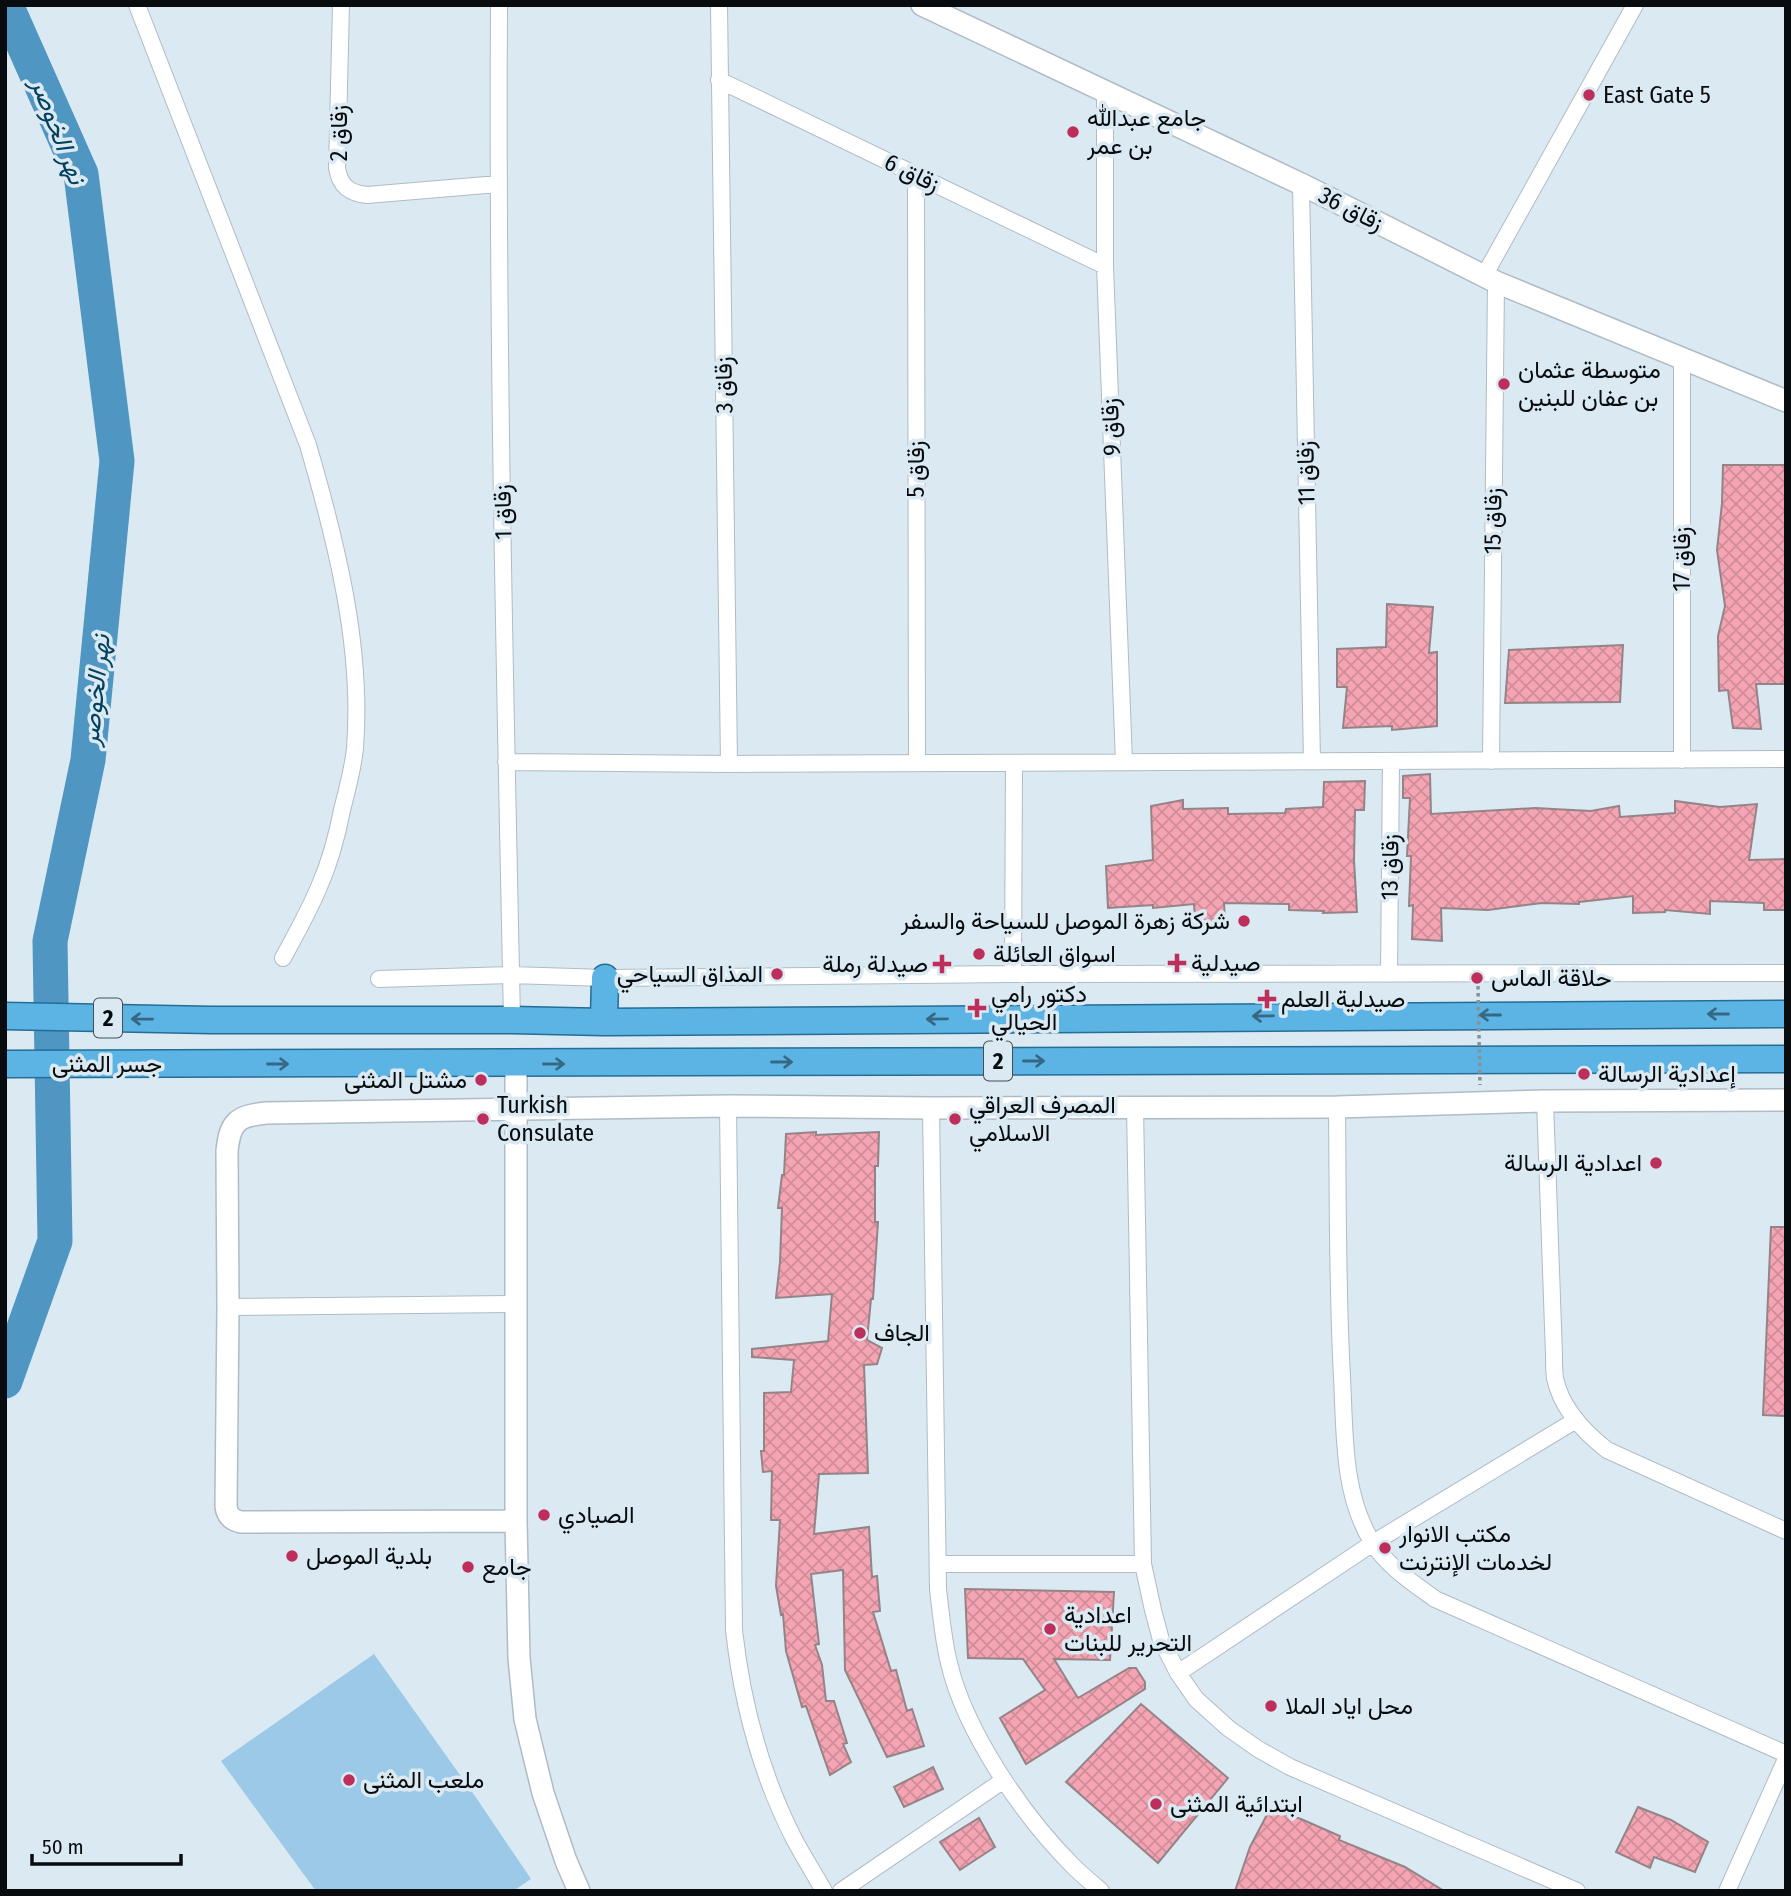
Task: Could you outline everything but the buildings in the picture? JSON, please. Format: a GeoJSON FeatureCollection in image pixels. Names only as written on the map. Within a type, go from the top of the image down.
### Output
{"type":"FeatureCollection","features":[{"type":"Feature","properties":{"kind":"highway"},"geometry":{"type":"LineString","coordinates":[[604,1022],[605,978]]}},
{"type":"Feature","properties":{"kind":"highway","name":"2"},"geometry":{"type":"LineString","coordinates":[[512,1020],[604,1022],[1786,1013]]}},
{"type":"Feature","properties":{"kind":"highway","name":"جسر المثنى"},"geometry":{"type":"LineString","coordinates":[[5,1016],[211,1020],[512,1020]]}},
{"type":"Feature","properties":{"kind":"highway","name":"2"},"geometry":{"type":"LineString","coordinates":[[516,1064],[1786,1059]]}},
{"type":"Feature","properties":{"kind":"highway","name":"جسر المثنى"},"geometry":{"type":"LineString","coordinates":[[5,1064],[516,1064]]}},
{"type":"Feature","properties":{"kind":"street"},"geometry":{"type":"LineString","coordinates":[[137,5],[308,445],[339,562],[353,648],[356,713],[354,750],[348,784],[336,836],[320,885],[283,958]]}},
{"type":"Feature","properties":{"kind":"street","name":"زقاق 2"},"geometry":{"type":"LineString","coordinates":[[341,5],[337,167],[339,179],[346,188],[355,194],[367,195],[498,184]]}},
{"type":"Feature","properties":{"kind":"street","name":"زقاق 1"},"geometry":{"type":"LineString","coordinates":[[499,5],[498,184],[512,1020]]}},
{"type":"Feature","properties":{"kind":"street","name":"زقاق 3"},"geometry":{"type":"LineString","coordinates":[[719,5],[729,764]]}},
{"type":"Feature","properties":{"kind":"street","name":"زقاق 36"},"geometry":{"type":"LineString","coordinates":[[922,5],[1301,184],[1490,279],[1786,401]]}},
{"type":"Feature","properties":{"kind":"street"},"geometry":{"type":"LineString","coordinates":[[1490,279],[1635,5]]}},
{"type":"Feature","properties":{"kind":"street","name":"زقاق 6"},"geometry":{"type":"LineString","coordinates":[[719,80],[1105,266]]}},
{"type":"Feature","properties":{"kind":"street","name":"زقاق 9"},"geometry":{"type":"LineString","coordinates":[[1105,92],[1105,266],[1124,762]]}},
{"type":"Feature","properties":{"kind":"street","name":"زقاق 5"},"geometry":{"type":"LineString","coordinates":[[916,176],[917,763]]}},
{"type":"Feature","properties":{"kind":"street","name":"زقاق 11"},"geometry":{"type":"LineString","coordinates":[[1301,184],[1312,761]]}},
{"type":"Feature","properties":{"kind":"street","name":"زقاق 15"},"geometry":{"type":"LineString","coordinates":[[1490,279],[1491,761]]}},
{"type":"Feature","properties":{"kind":"street","name":"زقاق 17"},"geometry":{"type":"LineString","coordinates":[[1682,358],[1682,760]]}},
{"type":"Feature","properties":{"kind":"street"},"geometry":{"type":"LineString","coordinates":[[506,762],[729,764],[1786,759]]}},
{"type":"Feature","properties":{"kind":"street","name":"زقاق 13"},"geometry":{"type":"LineString","coordinates":[[1389,974],[1391,761]]}},
{"type":"Feature","properties":{"kind":"street"},"geometry":{"type":"LineString","coordinates":[[1013,974],[1014,763]]}},
{"type":"Feature","properties":{"kind":"street"},"geometry":{"type":"LineString","coordinates":[[379,979],[511,975],[605,978],[1786,972]]}},
{"type":"Feature","properties":{"kind":"street"},"geometry":{"type":"LineString","coordinates":[[516,1064],[516,1521],[519,1658],[524,1719],[543,1793],[579,1891]]}},
{"type":"Feature","properties":{"kind":"street"},"geometry":{"type":"LineString","coordinates":[[516,1521],[241,1522],[230,1518],[226,1507],[226,1151],[228,1134],[237,1122],[249,1115],[266,1113],[517,1108],[1337,1107],[1545,1101],[1786,1100]]}},
{"type":"Feature","properties":{"kind":"street"},"geometry":{"type":"LineString","coordinates":[[1545,1101],[1555,1379],[1563,1401],[1589,1436],[1607,1450],[1786,1531]]}},
{"type":"Feature","properties":{"kind":"street"},"geometry":{"type":"LineString","coordinates":[[727,1106],[734,1630],[739,1672],[746,1708],[766,1775],[794,1839],[824,1891]]}},
{"type":"Feature","properties":{"kind":"street"},"geometry":{"type":"LineString","coordinates":[[1135,1107],[1143,1564],[1161,1640],[1178,1673],[1196,1699],[1228,1728],[1290,1767],[1577,1891]]}},
{"type":"Feature","properties":{"kind":"street"},"geometry":{"type":"LineString","coordinates":[[1337,1107],[1339,1333],[1346,1461],[1351,1491],[1360,1518],[1373,1543],[1406,1578],[1435,1599],[1786,1757],[1727,1891]]}},
{"type":"Feature","properties":{"kind":"street"},"geometry":{"type":"LineString","coordinates":[[931,1108],[938,1589],[949,1666],[984,1748],[1004,1780],[1073,1867],[1101,1891]]}},
{"type":"Feature","properties":{"kind":"street"},"geometry":{"type":"LineString","coordinates":[[228,1307],[516,1304]]}},
{"type":"Feature","properties":{"kind":"street"},"geometry":{"type":"LineString","coordinates":[[1178,1673],[1373,1543],[1576,1420]]}},
{"type":"Feature","properties":{"kind":"street"},"geometry":{"type":"LineString","coordinates":[[938,1564],[1143,1564]]}},
{"type":"Feature","properties":{"kind":"street"},"geometry":{"type":"LineString","coordinates":[[841,1891],[1004,1780]]}},
{"type":"Feature","properties":{"kind":"path"},"geometry":{"type":"LineString","coordinates":[[1478,986],[1480,1085]]}},
{"type":"Feature","properties":{"kind":"shaded area","name":"ملعب المثنى"},"geometry":{"type":"Polygon","coordinates":[[[374,1654],[531,1879],[513,1891],[316,1891],[221,1761],[374,1654]]]}},
{"type":"Feature","properties":{"kind":"waterway","name":"نهر الخوصر"},"geometry":{"type":"LineString","coordinates":[[5,1381],[55,1241],[50,941],[88,760],[117,461],[81,174],[6,5]]}},
{"type":"Feature","properties":{"kind":"place","name":"East Gate 5"},"geometry":{"type":"Point","coordinates":[1589,95]}},
{"type":"Feature","properties":{"kind":"place","name":"جامع عبدالله بن عمر"},"geometry":{"type":"Point","coordinates":[1073,132]}},
{"type":"Feature","properties":{"kind":"place","name":"متوسطة عثمان بن عفان للبنين"},"geometry":{"type":"Point","coordinates":[1504,384]}},
{"type":"Feature","properties":{"kind":"place","name":"شركة زهرة الموصل للسياحة والسفر"},"geometry":{"type":"Point","coordinates":[1244,921]}},
{"type":"Feature","properties":{"kind":"place","name":"اسواق العائلة"},"geometry":{"type":"Point","coordinates":[979,954]}},
{"type":"Feature","properties":{"kind":"place","name":"صيدلية"},"geometry":{"type":"Point","coordinates":[1177,963]}},
{"type":"Feature","properties":{"kind":"place","name":"صيدلة رملة"},"geometry":{"type":"Point","coordinates":[942,964]}},
{"type":"Feature","properties":{"kind":"place","name":"المذاق السياحي"},"geometry":{"type":"Point","coordinates":[777,974]}},
{"type":"Feature","properties":{"kind":"place","name":"حلاقة الماس"},"geometry":{"type":"Point","coordinates":[1477,978]}},
{"type":"Feature","properties":{"kind":"place","name":"صيدلية العلم"},"geometry":{"type":"Point","coordinates":[1267,999]}},
{"type":"Feature","properties":{"kind":"place","name":"دكتور رامي الحيالي"},"geometry":{"type":"Point","coordinates":[977,1008]}},
{"type":"Feature","properties":{"kind":"place","name":"إعدادية الرسالة"},"geometry":{"type":"Point","coordinates":[1584,1074]}},
{"type":"Feature","properties":{"kind":"place","name":"مشتل المثنى"},"geometry":{"type":"Point","coordinates":[481,1080]}},
{"type":"Feature","properties":{"kind":"place","name":"Turkish Consulate"},"geometry":{"type":"Point","coordinates":[483,1119]}},
{"type":"Feature","properties":{"kind":"place","name":"المصرف العراقي الاسلامي"},"geometry":{"type":"Point","coordinates":[955,1119]}},
{"type":"Feature","properties":{"kind":"place","name":"اعدادية الرسالة"},"geometry":{"type":"Point","coordinates":[1656,1163]}},
{"type":"Feature","properties":{"kind":"place","name":"الجاف"},"geometry":{"type":"Point","coordinates":[860,1333]}},
{"type":"Feature","properties":{"kind":"place","name":"الصيادي"},"geometry":{"type":"Point","coordinates":[544,1515]}},
{"type":"Feature","properties":{"kind":"place","name":"مكتب الانوار لخدمات الإنترنت"},"geometry":{"type":"Point","coordinates":[1385,1548]}},
{"type":"Feature","properties":{"kind":"place","name":"بلدية الموصل"},"geometry":{"type":"Point","coordinates":[292,1556]}},
{"type":"Feature","properties":{"kind":"place","name":"جامع"},"geometry":{"type":"Point","coordinates":[468,1567]}},
{"type":"Feature","properties":{"kind":"place","name":"اعدادية التحرير للبنات"},"geometry":{"type":"Point","coordinates":[1050,1629]}},
{"type":"Feature","properties":{"kind":"place","name":"محل اياد الملا"},"geometry":{"type":"Point","coordinates":[1271,1706]}},
{"type":"Feature","properties":{"kind":"place","name":"ملعب المثنى"},"geometry":{"type":"Point","coordinates":[349,1780]}},
{"type":"Feature","properties":{"kind":"place","name":"ابتدائية المثنى"},"geometry":{"type":"Point","coordinates":[1156,1804]}}]}
